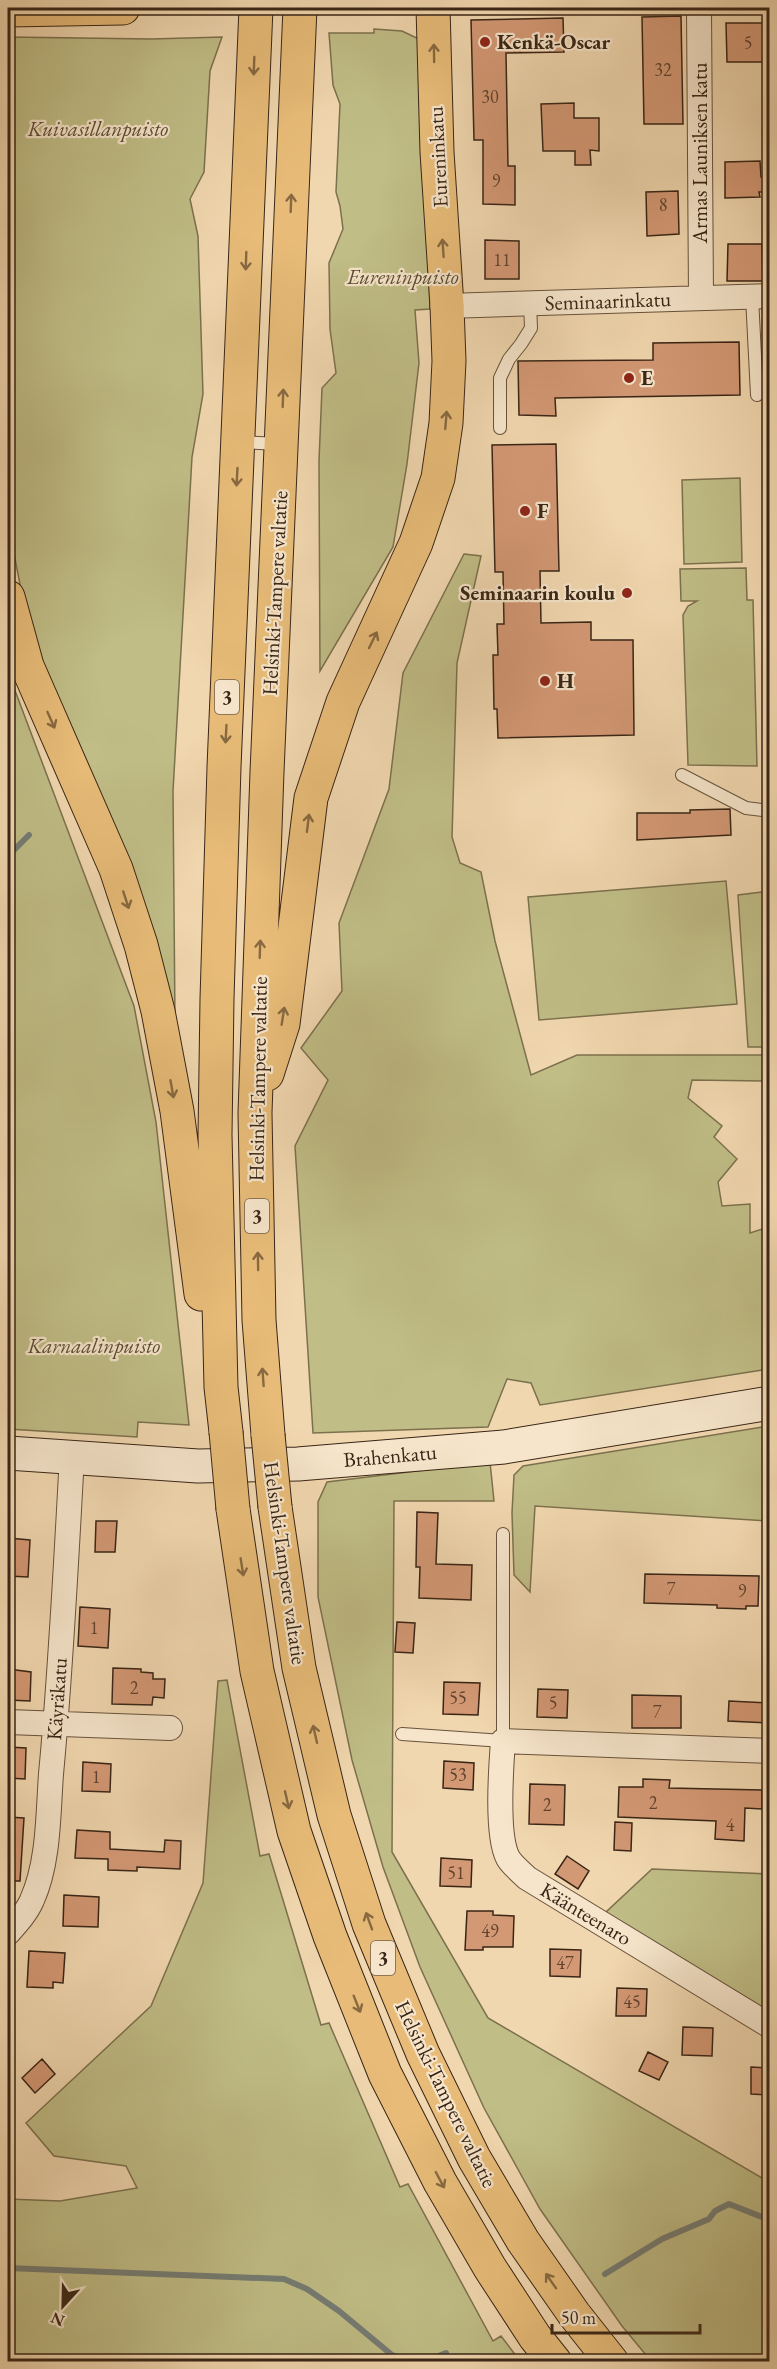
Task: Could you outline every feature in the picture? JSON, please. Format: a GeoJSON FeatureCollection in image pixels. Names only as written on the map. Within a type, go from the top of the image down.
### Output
{"type":"FeatureCollection","features":[{"type":"Feature","properties":{"kind":"main road"},"geometry":{"type":"LineString","coordinates":[[14,9],[123,8]]}},
{"type":"Feature","properties":{"kind":"main road","name":"Helsinki-Tampere valtatie"},"geometry":{"type":"LineString","coordinates":[[256,8],[224,767],[216,1045],[215,1135],[221,1387],[233,1509],[257,1671],[294,1831],[330,1936],[385,2074],[441,2182],[490,2268],[535,2337],[555,2361]]}},
{"type":"Feature","properties":{"kind":"main road","name":"Helsinki-Tampere valtatie"},"geometry":{"type":"LineString","coordinates":[[300,8],[255,1113],[259,1320],[275,1507],[299,1668],[334,1815],[369,1924],[423,2054],[474,2158],[523,2241],[574,2314],[612,2361]]}},
{"type":"Feature","properties":{"kind":"main road","name":"Eureninkatu"},"geometry":{"type":"LineString","coordinates":[[255,1113],[282,1024],[311,798],[343,702],[416,543],[438,478],[446,423],[449,361],[437,152],[433,8]]}},
{"type":"Feature","properties":{"kind":"main road"},"geometry":{"type":"LineString","coordinates":[[8,597],[27,666],[116,869],[141,945],[158,1011],[175,1100],[197,1277],[221,1387]]}},
{"type":"Feature","properties":{"kind":"main road","name":"Brahenkatu"},"geometry":{"type":"LineString","coordinates":[[8,1453],[198,1466],[298,1464],[504,1447],[770,1403]]}},
{"type":"Feature","properties":{"kind":"street","name":"Armas Launiksen katu"},"geometry":{"type":"LineString","coordinates":[[699,8],[701,298]]}},
{"type":"Feature","properties":{"kind":"street","name":"Seminaarinkatu"},"geometry":{"type":"LineString","coordinates":[[447,306],[761,297]]}},
{"type":"Feature","properties":{"kind":"street","name":"Käyräkatu"},"geometry":{"type":"LineString","coordinates":[[8,1933],[32,1901],[45,1844],[56,1724],[72,1456]]}},
{"type":"Feature","properties":{"kind":"street"},"geometry":{"type":"LineString","coordinates":[[8,1722],[170,1728]]}},
{"type":"Feature","properties":{"kind":"street"},"geometry":{"type":"LineString","coordinates":[[503,1741],[770,1750]]}},
{"type":"Feature","properties":{"kind":"street","name":"Käänteenaro"},"geometry":{"type":"LineString","coordinates":[[503,1741],[500,1786],[502,1830],[508,1858],[527,1878],[770,2026]]}},
{"type":"Feature","properties":{"kind":"lane"},"geometry":{"type":"LineString","coordinates":[[757,394],[761,297]]}},
{"type":"Feature","properties":{"kind":"lane"},"geometry":{"type":"LineString","coordinates":[[500,428],[500,378],[509,359],[531,328],[530,303]]}},
{"type":"Feature","properties":{"kind":"lane"},"geometry":{"type":"LineString","coordinates":[[238,442],[281,444]]}},
{"type":"Feature","properties":{"kind":"lane"},"geometry":{"type":"LineString","coordinates":[[682,775],[746,808],[770,811]]}},
{"type":"Feature","properties":{"kind":"lane","name":"Käänteenaro"},"geometry":{"type":"LineString","coordinates":[[503,1741],[504,1534]]}},
{"type":"Feature","properties":{"kind":"lane"},"geometry":{"type":"LineString","coordinates":[[402,1734],[503,1741]]}},
{"type":"Feature","properties":{"kind":"green space","name":"Eureninpuisto"},"geometry":{"type":"Polygon","coordinates":[[[374,29],[402,31],[421,40],[430,309],[415,310],[419,363],[407,464],[393,547],[320,671],[319,461],[322,388],[336,373],[330,329],[329,263],[343,229],[336,192],[340,104],[333,85],[329,33],[374,33],[374,29]]]}},
{"type":"Feature","properties":{"kind":"green space","name":"Kuivasillanpuisto"},"geometry":{"type":"Polygon","coordinates":[[[8,37],[151,39],[222,37],[210,71],[204,172],[190,199],[198,236],[203,394],[192,457],[173,791],[175,1023],[41,666],[25,610],[8,523],[8,37]]]}},
{"type":"Feature","properties":{"kind":"green space"},"geometry":{"type":"Polygon","coordinates":[[[740,478],[742,562],[684,564],[682,480],[740,478]]]}},
{"type":"Feature","properties":{"kind":"green space"},"geometry":{"type":"Polygon","coordinates":[[[464,554],[481,556],[457,663],[452,837],[460,863],[481,872],[495,941],[531,1075],[577,1055],[769,1055],[769,1081],[692,1080],[688,1098],[722,1126],[714,1137],[737,1159],[718,1182],[722,1206],[750,1204],[750,1233],[769,1227],[769,1369],[540,1405],[531,1383],[507,1379],[488,1427],[313,1433],[295,1146],[328,1080],[301,1048],[342,991],[339,923],[389,789],[403,673],[464,554]]]}},
{"type":"Feature","properties":{"kind":"green space"},"geometry":{"type":"Polygon","coordinates":[[[746,568],[747,600],[753,600],[757,766],[688,765],[683,615],[688,606],[697,601],[681,601],[680,569],[746,568]]]}},
{"type":"Feature","properties":{"kind":"green space","name":"Karnaalinpuisto"},"geometry":{"type":"Polygon","coordinates":[[[8,672],[134,1006],[156,1122],[189,1425],[138,1422],[137,1437],[8,1429],[8,672]]]}},
{"type":"Feature","properties":{"kind":"green space"},"geometry":{"type":"Polygon","coordinates":[[[726,881],[737,1004],[539,1020],[528,897],[726,881]]]}},
{"type":"Feature","properties":{"kind":"green space"},"geometry":{"type":"Polygon","coordinates":[[[769,891],[769,1047],[748,1047],[738,895],[769,891]]]}},
{"type":"Feature","properties":{"kind":"green space"},"geometry":{"type":"Polygon","coordinates":[[[769,1426],[769,1521],[535,1506],[530,1592],[514,1575],[512,1513],[514,1475],[523,1466],[769,1426]]]}},
{"type":"Feature","properties":{"kind":"green space"},"geometry":{"type":"Polygon","coordinates":[[[490,1462],[494,1501],[394,1501],[392,1852],[488,2018],[769,2182],[769,2361],[651,2361],[622,2326],[540,2209],[484,2108],[420,1967],[383,1867],[352,1760],[318,1597],[318,1502],[327,1482],[490,1462]]]}},
{"type":"Feature","properties":{"kind":"green space"},"geometry":{"type":"Polygon","coordinates":[[[227,1680],[260,1856],[269,1854],[321,2025],[329,2023],[400,2187],[408,2184],[493,2341],[501,2336],[520,2361],[8,2361],[8,2199],[60,2201],[137,2188],[126,2166],[54,2156],[26,2123],[151,2006],[203,1883],[218,1681],[227,1680]]]}},
{"type":"Feature","properties":{"kind":"green space"},"geometry":{"type":"Polygon","coordinates":[[[652,1869],[769,1874],[769,2016],[605,1913],[652,1869]]]}},
{"type":"Feature","properties":{"kind":"building"},"geometry":{"type":"Polygon","coordinates":[[[681,16],[683,124],[644,124],[642,17],[681,16]]]}},
{"type":"Feature","properties":{"kind":"building"},"geometry":{"type":"Polygon","coordinates":[[[563,18],[564,52],[506,53],[508,166],[515,166],[515,205],[483,204],[483,140],[474,140],[471,20],[563,18]]]}},
{"type":"Feature","properties":{"kind":"building"},"geometry":{"type":"Polygon","coordinates":[[[726,23],[770,23],[770,62],[727,62],[726,23]]]}},
{"type":"Feature","properties":{"kind":"building"},"geometry":{"type":"Polygon","coordinates":[[[574,103],[574,118],[599,118],[599,151],[590,150],[591,165],[575,165],[575,151],[543,151],[541,104],[574,103]]]}},
{"type":"Feature","properties":{"kind":"building"},"geometry":{"type":"Polygon","coordinates":[[[760,161],[761,177],[770,177],[770,192],[759,192],[760,197],[725,198],[725,162],[760,161]]]}},
{"type":"Feature","properties":{"kind":"building"},"geometry":{"type":"Polygon","coordinates":[[[678,191],[679,234],[647,236],[646,192],[678,191]]]}},
{"type":"Feature","properties":{"kind":"building"},"geometry":{"type":"Polygon","coordinates":[[[485,240],[519,241],[519,279],[485,279],[485,240]]]}},
{"type":"Feature","properties":{"kind":"building"},"geometry":{"type":"Polygon","coordinates":[[[728,244],[762,244],[763,281],[727,281],[728,244]]]}},
{"type":"Feature","properties":{"kind":"building","name":"E"},"geometry":{"type":"Polygon","coordinates":[[[739,342],[740,395],[555,398],[556,416],[519,415],[518,361],[653,360],[653,343],[739,342]]]}},
{"type":"Feature","properties":{"kind":"building"},"geometry":{"type":"Polygon","coordinates":[[[556,444],[559,571],[540,571],[541,623],[591,622],[591,640],[633,640],[634,735],[498,738],[497,709],[494,709],[493,655],[498,655],[497,624],[504,624],[503,572],[495,572],[492,445],[556,444]]]}},
{"type":"Feature","properties":{"kind":"building"},"geometry":{"type":"Polygon","coordinates":[[[730,809],[731,835],[637,840],[637,813],[690,813],[690,810],[730,809]]]}},
{"type":"Feature","properties":{"kind":"building"},"geometry":{"type":"Polygon","coordinates":[[[417,1512],[438,1513],[436,1564],[472,1565],[471,1600],[419,1598],[420,1567],[416,1567],[417,1512]]]}},
{"type":"Feature","properties":{"kind":"building"},"geometry":{"type":"Polygon","coordinates":[[[96,1521],[117,1521],[115,1552],[95,1552],[96,1521]]]}},
{"type":"Feature","properties":{"kind":"building"},"geometry":{"type":"Polygon","coordinates":[[[8,1538],[30,1540],[28,1577],[8,1576],[8,1538]]]}},
{"type":"Feature","properties":{"kind":"building"},"geometry":{"type":"Polygon","coordinates":[[[645,1574],[759,1576],[758,1606],[746,1606],[746,1609],[717,1608],[717,1605],[644,1603],[645,1574]]]}},
{"type":"Feature","properties":{"kind":"building"},"geometry":{"type":"Polygon","coordinates":[[[80,1607],[110,1609],[108,1648],[78,1646],[80,1607]]]}},
{"type":"Feature","properties":{"kind":"building"},"geometry":{"type":"Polygon","coordinates":[[[397,1622],[415,1623],[413,1653],[395,1652],[397,1622]]]}},
{"type":"Feature","properties":{"kind":"building"},"geometry":{"type":"Polygon","coordinates":[[[113,1668],[141,1669],[141,1672],[153,1673],[153,1679],[165,1679],[164,1698],[153,1697],[152,1705],[112,1704],[113,1668]]]}},
{"type":"Feature","properties":{"kind":"building"},"geometry":{"type":"Polygon","coordinates":[[[8,1669],[31,1672],[30,1701],[8,1700],[8,1669]]]}},
{"type":"Feature","properties":{"kind":"building"},"geometry":{"type":"Polygon","coordinates":[[[444,1682],[480,1683],[478,1715],[443,1714],[444,1682]]]}},
{"type":"Feature","properties":{"kind":"building"},"geometry":{"type":"Polygon","coordinates":[[[538,1689],[568,1690],[567,1718],[537,1717],[538,1689]]]}},
{"type":"Feature","properties":{"kind":"building"},"geometry":{"type":"Polygon","coordinates":[[[632,1695],[681,1696],[681,1728],[632,1728],[632,1695]]]}},
{"type":"Feature","properties":{"kind":"building"},"geometry":{"type":"Polygon","coordinates":[[[729,1701],[770,1703],[770,1723],[728,1721],[729,1701]]]}},
{"type":"Feature","properties":{"kind":"building"},"geometry":{"type":"Polygon","coordinates":[[[8,1747],[26,1748],[25,1779],[8,1778],[8,1747]]]}},
{"type":"Feature","properties":{"kind":"building"},"geometry":{"type":"Polygon","coordinates":[[[444,1761],[474,1763],[473,1790],[443,1788],[444,1761]]]}},
{"type":"Feature","properties":{"kind":"building"},"geometry":{"type":"Polygon","coordinates":[[[83,1762],[111,1764],[110,1792],[82,1791],[83,1762]]]}},
{"type":"Feature","properties":{"kind":"building"},"geometry":{"type":"Polygon","coordinates":[[[643,1779],[670,1780],[669,1788],[762,1790],[762,1809],[745,1808],[744,1841],[715,1839],[716,1821],[618,1817],[619,1787],[643,1787],[643,1779]]]}},
{"type":"Feature","properties":{"kind":"building"},"geometry":{"type":"Polygon","coordinates":[[[530,1784],[565,1785],[564,1825],[529,1824],[530,1784]]]}},
{"type":"Feature","properties":{"kind":"building"},"geometry":{"type":"Polygon","coordinates":[[[8,1817],[24,1818],[20,1881],[8,1881],[8,1817]]]}},
{"type":"Feature","properties":{"kind":"building"},"geometry":{"type":"Polygon","coordinates":[[[615,1822],[632,1823],[631,1851],[614,1850],[615,1822]]]}},
{"type":"Feature","properties":{"kind":"building"},"geometry":{"type":"Polygon","coordinates":[[[77,1830],[110,1832],[110,1849],[164,1852],[165,1840],[181,1841],[180,1869],[137,1867],[137,1871],[108,1870],[108,1859],[75,1858],[77,1830]]]}},
{"type":"Feature","properties":{"kind":"building"},"geometry":{"type":"Polygon","coordinates":[[[567,1856],[589,1871],[578,1889],[555,1874],[567,1856]]]}},
{"type":"Feature","properties":{"kind":"building"},"geometry":{"type":"Polygon","coordinates":[[[441,1858],[472,1860],[471,1887],[440,1886],[441,1858]]]}},
{"type":"Feature","properties":{"kind":"building"},"geometry":{"type":"Polygon","coordinates":[[[64,1895],[99,1897],[98,1927],[63,1926],[64,1895]]]}},
{"type":"Feature","properties":{"kind":"building"},"geometry":{"type":"Polygon","coordinates":[[[467,1911],[493,1911],[493,1915],[514,1916],[513,1947],[483,1947],[483,1950],[465,1950],[467,1911]]]}},
{"type":"Feature","properties":{"kind":"building"},"geometry":{"type":"Polygon","coordinates":[[[550,1949],[581,1950],[580,1977],[550,1976],[550,1949]]]}},
{"type":"Feature","properties":{"kind":"building"},"geometry":{"type":"Polygon","coordinates":[[[29,1951],[65,1953],[63,1983],[53,1982],[53,1988],[27,1987],[29,1951]]]}},
{"type":"Feature","properties":{"kind":"building"},"geometry":{"type":"Polygon","coordinates":[[[617,1988],[647,1989],[646,2016],[616,2016],[617,1988]]]}},
{"type":"Feature","properties":{"kind":"building"},"geometry":{"type":"Polygon","coordinates":[[[683,2027],[713,2028],[712,2056],[682,2055],[683,2027]]]}},
{"type":"Feature","properties":{"kind":"building"},"geometry":{"type":"Polygon","coordinates":[[[648,2052],[668,2062],[659,2080],[639,2071],[648,2052]]]}},
{"type":"Feature","properties":{"kind":"building"},"geometry":{"type":"Polygon","coordinates":[[[42,2059],[55,2074],[35,2093],[22,2078],[42,2059]]]}},
{"type":"Feature","properties":{"kind":"building"},"geometry":{"type":"Polygon","coordinates":[[[751,2067],[770,2068],[770,2095],[751,2094],[751,2067]]]}},
{"type":"Feature","properties":{"kind":"waterway"},"geometry":{"type":"LineString","coordinates":[[8,856],[29,835]]}},
{"type":"Feature","properties":{"kind":"waterway"},"geometry":{"type":"LineString","coordinates":[[605,2274],[662,2239],[709,2219],[715,2211],[729,2204],[770,2220]]}},
{"type":"Feature","properties":{"kind":"waterway"},"geometry":{"type":"LineString","coordinates":[[8,2268],[284,2279],[307,2289],[339,2311],[392,2355],[414,2362]]}},
{"type":"Feature","properties":{"kind":"waterway"},"geometry":{"type":"LineString","coordinates":[[424,2362],[446,2353]]}},
{"type":"Feature","properties":{"kind":"place","name":"Kenkä-Oscar"},"geometry":{"type":"Point","coordinates":[485,42]}},
{"type":"Feature","properties":{"kind":"place","name":"E"},"geometry":{"type":"Point","coordinates":[629,378]}},
{"type":"Feature","properties":{"kind":"place","name":"F"},"geometry":{"type":"Point","coordinates":[525,511]}},
{"type":"Feature","properties":{"kind":"place","name":"Seminaarin koulu"},"geometry":{"type":"Point","coordinates":[627,593]}},
{"type":"Feature","properties":{"kind":"place","name":"H"},"geometry":{"type":"Point","coordinates":[545,681]}}]}
